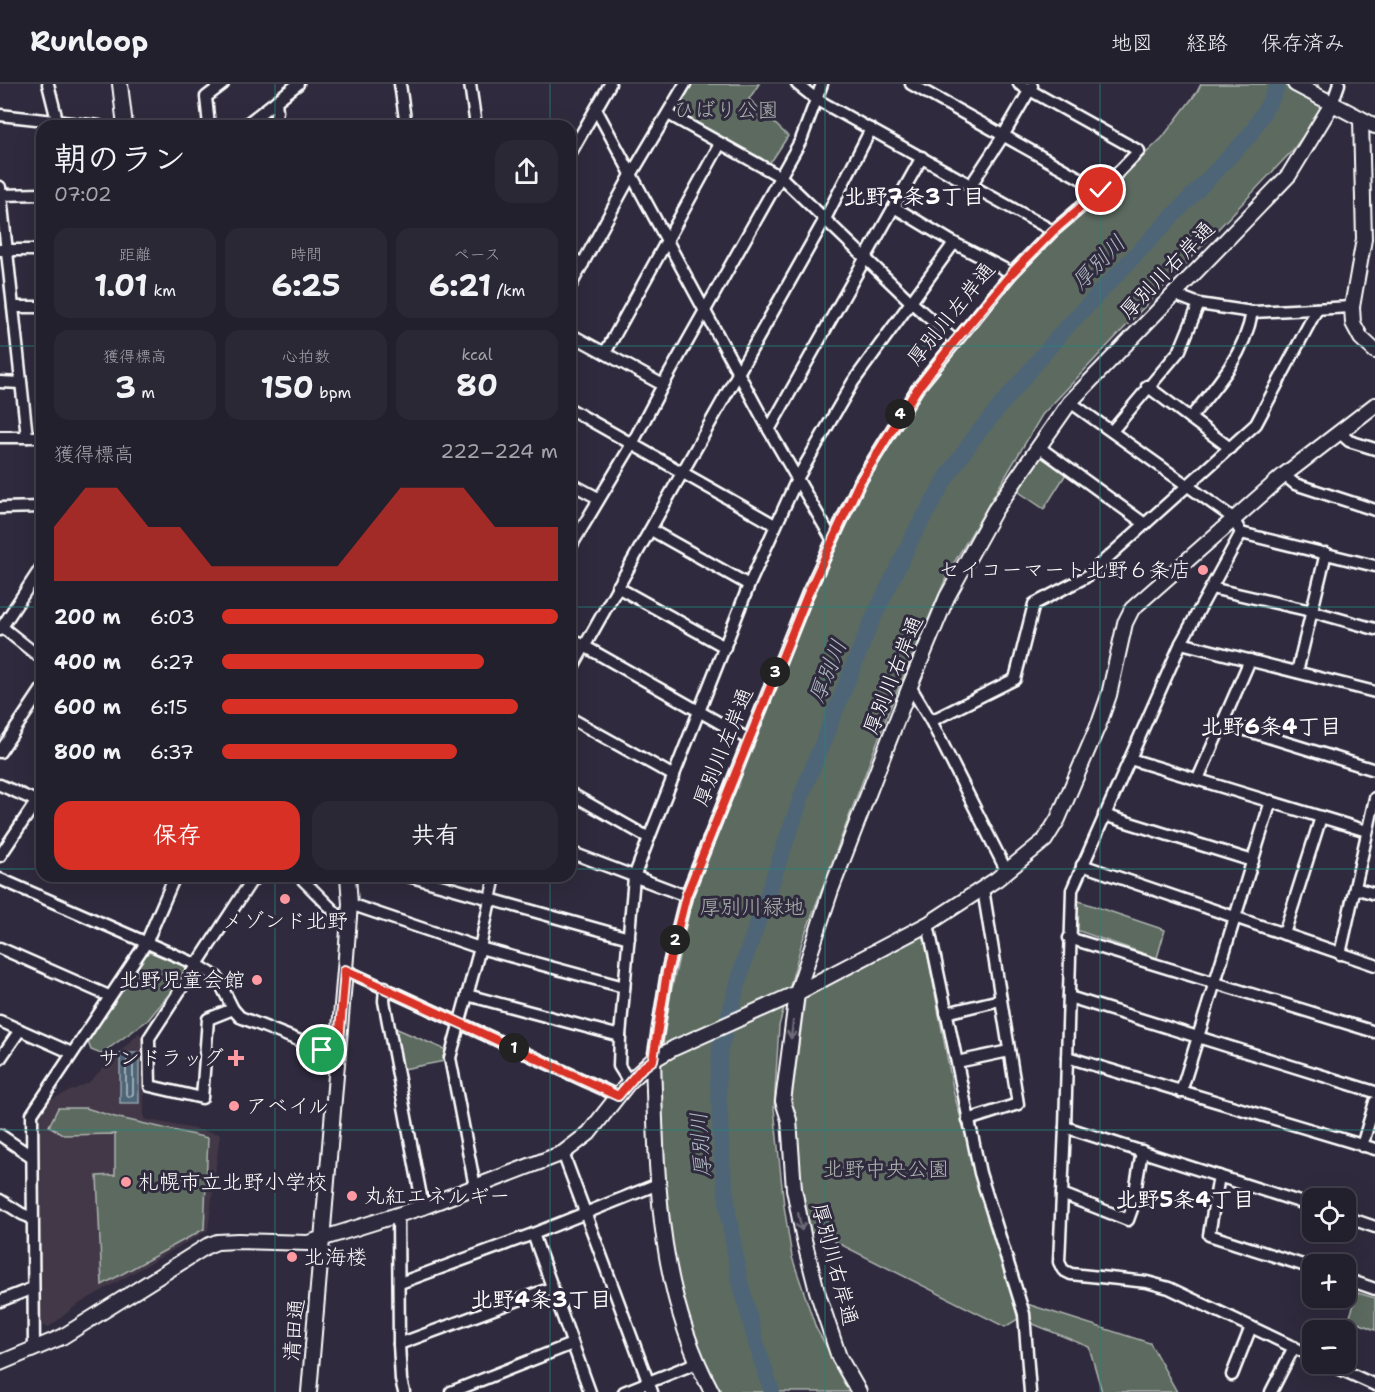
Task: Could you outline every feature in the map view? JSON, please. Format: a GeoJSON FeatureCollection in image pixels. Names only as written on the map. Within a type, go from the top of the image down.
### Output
{"type":"FeatureCollection","features":[{"type":"Feature","properties":{"kind":"street"},"geometry":{"type":"LineString","coordinates":[[0,115],[57,120],[48,84]]}},
{"type":"Feature","properties":{"kind":"street"},"geometry":{"type":"LineString","coordinates":[[120,84],[124,120]]}},
{"type":"Feature","properties":{"kind":"street"},"geometry":{"type":"LineString","coordinates":[[208,120],[206,98],[223,84]]}},
{"type":"Feature","properties":{"kind":"street"},"geometry":{"type":"LineString","coordinates":[[252,120],[298,84]]}},
{"type":"Feature","properties":{"kind":"street"},"geometry":{"type":"LineString","coordinates":[[400,84],[405,120]]}},
{"type":"Feature","properties":{"kind":"street"},"geometry":{"type":"LineString","coordinates":[[470,84],[472,120]]}},
{"type":"Feature","properties":{"kind":"street"},"geometry":{"type":"LineString","coordinates":[[576,144],[610,84]]}},
{"type":"Feature","properties":{"kind":"street"},"geometry":{"type":"LineString","coordinates":[[576,276],[631,175],[685,84]]}},
{"type":"Feature","properties":{"kind":"street"},"geometry":{"type":"LineString","coordinates":[[796,84],[816,99],[1053,231]]}},
{"type":"Feature","properties":{"kind":"street"},"geometry":{"type":"LineString","coordinates":[[576,537],[632,444],[781,177],[801,140],[822,84]]}},
{"type":"Feature","properties":{"kind":"street"},"geometry":{"type":"LineString","coordinates":[[911,84],[1101,190]]}},
{"type":"Feature","properties":{"kind":"street"},"geometry":{"type":"LineString","coordinates":[[971,185],[1031,87],[1019,84]]}},
{"type":"Feature","properties":{"kind":"street"},"geometry":{"type":"LineString","coordinates":[[1295,84],[1375,126]]}},
{"type":"Feature","properties":{"kind":"street","name":"厚別川右岸通"},"geometry":{"type":"LineString","coordinates":[[859,1392],[839,1357],[818,1291],[799,1218],[794,1189],[789,1120],[783,1101],[797,993],[831,890],[947,597],[995,510],[1070,402],[1289,175],[1332,104],[1339,84]]}},
{"type":"Feature","properties":{"kind":"street","name":"厚別川左岸通"},"geometry":{"type":"LineString","coordinates":[[712,1392],[696,1364],[684,1332],[668,1272],[658,1184],[653,1060],[667,972],[686,896],[802,606],[859,483],[883,441],[917,389],[1012,273],[1053,231],[1101,190],[1139,151],[1031,87]]}},
{"type":"Feature","properties":{"kind":"street"},"geometry":{"type":"LineString","coordinates":[[275,120],[276,101]]}},
{"type":"Feature","properties":{"kind":"street"},"geometry":{"type":"LineString","coordinates":[[596,109],[769,430],[832,539]]}},
{"type":"Feature","properties":{"kind":"street"},"geometry":{"type":"LineString","coordinates":[[668,114],[781,177],[910,302],[955,341]]}},
{"type":"Feature","properties":{"kind":"street"},"geometry":{"type":"LineString","coordinates":[[1361,119],[1364,239],[1352,307],[1353,322],[1361,338],[1375,351]]}},
{"type":"Feature","properties":{"kind":"street"},"geometry":{"type":"LineString","coordinates":[[576,661],[825,219],[871,129]]}},
{"type":"Feature","properties":{"kind":"street"},"geometry":{"type":"LineString","coordinates":[[605,353],[720,144]]}},
{"type":"Feature","properties":{"kind":"street"},"geometry":{"type":"LineString","coordinates":[[769,430],[922,157]]}},
{"type":"Feature","properties":{"kind":"street"},"geometry":{"type":"LineString","coordinates":[[27,437],[13,307],[3,250],[1,191],[36,194]]}},
{"type":"Feature","properties":{"kind":"street"},"geometry":{"type":"LineString","coordinates":[[894,207],[954,243],[1012,273]]}},
{"type":"Feature","properties":{"kind":"street"},"geometry":{"type":"LineString","coordinates":[[629,1082],[619,1066],[628,938],[634,877],[649,838],[748,585],[797,479],[853,382],[954,243]]}},
{"type":"Feature","properties":{"kind":"street"},"geometry":{"type":"LineString","coordinates":[[3,250],[36,250]]}},
{"type":"Feature","properties":{"kind":"street"},"geometry":{"type":"LineString","coordinates":[[576,260],[583,264]]}},
{"type":"Feature","properties":{"kind":"street"},"geometry":{"type":"LineString","coordinates":[[1173,294],[1199,304],[1252,312],[1352,307]]}},
{"type":"Feature","properties":{"kind":"street"},"geometry":{"type":"LineString","coordinates":[[1112,431],[1180,350],[1199,304]]}},
{"type":"Feature","properties":{"kind":"street"},"geometry":{"type":"LineString","coordinates":[[13,307],[36,307]]}},
{"type":"Feature","properties":{"kind":"street"},"geometry":{"type":"LineString","coordinates":[[931,721],[1015,679],[1034,604],[1086,576],[1256,424],[1317,309]]}},
{"type":"Feature","properties":{"kind":"street"},"geometry":{"type":"LineString","coordinates":[[1190,418],[1224,378],[1249,329],[1252,312]]}},
{"type":"Feature","properties":{"kind":"street"},"geometry":{"type":"LineString","coordinates":[[576,337],[663,385]]}},
{"type":"Feature","properties":{"kind":"street"},"geometry":{"type":"LineString","coordinates":[[0,382],[21,383]]}},
{"type":"Feature","properties":{"kind":"street"},"geometry":{"type":"LineString","coordinates":[[1148,386],[1230,448]]}},
{"type":"Feature","properties":{"kind":"street"},"geometry":{"type":"LineString","coordinates":[[1070,402],[1233,518],[1241,533],[1375,566]]}},
{"type":"Feature","properties":{"kind":"street"},"geometry":{"type":"LineString","coordinates":[[0,1363],[62,1337],[207,1245],[238,1241],[308,1243],[423,1207],[563,1153],[589,1133],[629,1082],[653,1060],[684,1043],[797,993],[928,924],[1007,873],[1045,840],[1058,819],[1100,721],[1109,695],[1125,623],[1132,609],[1284,475],[1375,405]]}},
{"type":"Feature","properties":{"kind":"street"},"geometry":{"type":"LineString","coordinates":[[576,411],[775,525]]}},
{"type":"Feature","properties":{"kind":"street"},"geometry":{"type":"LineString","coordinates":[[1339,432],[1349,441],[1375,449]]}},
{"type":"Feature","properties":{"kind":"street"},"geometry":{"type":"LineString","coordinates":[[0,437],[36,437]]}},
{"type":"Feature","properties":{"kind":"street"},"geometry":{"type":"LineString","coordinates":[[1039,447],[1145,524]]}},
{"type":"Feature","properties":{"kind":"street"},"geometry":{"type":"LineString","coordinates":[[1284,475],[1295,484],[1375,510]]}},
{"type":"Feature","properties":{"kind":"street"},"geometry":{"type":"LineString","coordinates":[[576,486],[598,498]]}},
{"type":"Feature","properties":{"kind":"street"},"geometry":{"type":"LineString","coordinates":[[0,508],[36,507]]}},
{"type":"Feature","properties":{"kind":"street"},"geometry":{"type":"LineString","coordinates":[[651,530],[748,585]]}},
{"type":"Feature","properties":{"kind":"street"},"geometry":{"type":"LineString","coordinates":[[1241,533],[1181,643],[1072,890],[1059,1262],[1063,1270],[1071,1275],[1148,1282],[1169,1288],[1302,1351]]}},
{"type":"Feature","properties":{"kind":"street"},"geometry":{"type":"LineString","coordinates":[[1297,672],[1326,553]]}},
{"type":"Feature","properties":{"kind":"street"},"geometry":{"type":"LineString","coordinates":[[36,575],[1,628],[36,654]]}},
{"type":"Feature","properties":{"kind":"street"},"geometry":{"type":"LineString","coordinates":[[617,587],[725,647]]}},
{"type":"Feature","properties":{"kind":"street"},"geometry":{"type":"LineString","coordinates":[[1211,588],[1311,611],[1375,629]]}},
{"type":"Feature","properties":{"kind":"street"},"geometry":{"type":"LineString","coordinates":[[576,641],[748,739]]}},
{"type":"Feature","properties":{"kind":"street"},"geometry":{"type":"LineString","coordinates":[[1181,643],[1375,692]]}},
{"type":"Feature","properties":{"kind":"street"},"geometry":{"type":"LineString","coordinates":[[1198,779],[1250,660]]}},
{"type":"Feature","properties":{"kind":"street"},"geometry":{"type":"LineString","coordinates":[[910,686],[931,721],[1007,873]]}},
{"type":"Feature","properties":{"kind":"street"},"geometry":{"type":"LineString","coordinates":[[0,752],[36,698]]}},
{"type":"Feature","properties":{"kind":"street"},"geometry":{"type":"LineString","coordinates":[[576,721],[674,776]]}},
{"type":"Feature","properties":{"kind":"street"},"geometry":{"type":"LineString","coordinates":[[1223,723],[1375,770]]}},
{"type":"Feature","properties":{"kind":"street"},"geometry":{"type":"LineString","coordinates":[[1130,759],[1367,831]]}},
{"type":"Feature","properties":{"kind":"street"},"geometry":{"type":"LineString","coordinates":[[0,785],[36,798]]}},
{"type":"Feature","properties":{"kind":"street"},"geometry":{"type":"LineString","coordinates":[[576,797],[649,838]]}},
{"type":"Feature","properties":{"kind":"street"},"geometry":{"type":"LineString","coordinates":[[1340,954],[1375,798]]}},
{"type":"Feature","properties":{"kind":"street"},"geometry":{"type":"LineString","coordinates":[[1181,1092],[1271,801]]}},
{"type":"Feature","properties":{"kind":"street"},"geometry":{"type":"LineString","coordinates":[[0,856],[36,805]]}},
{"type":"Feature","properties":{"kind":"street"},"geometry":{"type":"LineString","coordinates":[[1104,815],[1253,861]]}},
{"type":"Feature","properties":{"kind":"street"},"geometry":{"type":"LineString","coordinates":[[1284,934],[1322,817]]}},
{"type":"Feature","properties":{"kind":"street"},"geometry":{"type":"LineString","coordinates":[[576,854],[686,896]]}},
{"type":"Feature","properties":{"kind":"street"},"geometry":{"type":"LineString","coordinates":[[1082,865],[1375,966]]}},
{"type":"Feature","properties":{"kind":"street"},"geometry":{"type":"LineString","coordinates":[[0,879],[198,965],[217,977],[233,1009],[240,1017],[322,1050],[338,1054]]}},
{"type":"Feature","properties":{"kind":"street"},"geometry":{"type":"LineString","coordinates":[[34,1349],[32,1114],[146,943],[172,882]]}},
{"type":"Feature","properties":{"kind":"street"},"geometry":{"type":"LineString","coordinates":[[233,1009],[208,1019],[202,1098],[150,1086],[149,1038],[251,882]]}},
{"type":"Feature","properties":{"kind":"street"},"geometry":{"type":"LineString","coordinates":[[305,882],[347,924]]}},
{"type":"Feature","properties":{"kind":"street","name":"清田通"},"geometry":{"type":"LineString","coordinates":[[309,1392],[345,970],[350,904],[348,882]]}},
{"type":"Feature","properties":{"kind":"street"},"geometry":{"type":"LineString","coordinates":[[430,882],[628,938]]}},
{"type":"Feature","properties":{"kind":"street"},"geometry":{"type":"LineString","coordinates":[[475,1187],[450,1058],[480,948],[494,882]]}},
{"type":"Feature","properties":{"kind":"street"},"geometry":{"type":"LineString","coordinates":[[1355,888],[1375,894]]}},
{"type":"Feature","properties":{"kind":"street"},"geometry":{"type":"LineString","coordinates":[[969,1120],[1018,1104],[983,889]]}},
{"type":"Feature","properties":{"kind":"street"},"geometry":{"type":"LineString","coordinates":[[350,904],[480,948],[624,987]]}},
{"type":"Feature","properties":{"kind":"street"},"geometry":{"type":"LineString","coordinates":[[928,924],[989,1204],[1024,1314],[1030,1392]]}},
{"type":"Feature","properties":{"kind":"street"},"geometry":{"type":"LineString","coordinates":[[1070,938],[1375,1032]]}},
{"type":"Feature","properties":{"kind":"street"},"geometry":{"type":"LineString","coordinates":[[0,948],[109,996]]}},
{"type":"Feature","properties":{"kind":"street"},"geometry":{"type":"LineString","coordinates":[[345,970],[618,1096]]}},
{"type":"Feature","properties":{"kind":"street"},"geometry":{"type":"LineString","coordinates":[[385,987],[384,1001],[423,1207]]}},
{"type":"Feature","properties":{"kind":"street"},"geometry":{"type":"LineString","coordinates":[[467,995],[620,1036]]}},
{"type":"Feature","properties":{"kind":"street"},"geometry":{"type":"LineString","coordinates":[[1069,996],[1375,1092]]}},
{"type":"Feature","properties":{"kind":"street"},"geometry":{"type":"LineString","coordinates":[[946,1013],[1000,1000]]}},
{"type":"Feature","properties":{"kind":"street"},"geometry":{"type":"LineString","coordinates":[[0,1022],[72,1053]]}},
{"type":"Feature","properties":{"kind":"street"},"geometry":{"type":"LineString","coordinates":[[0,1059],[20,1030]]}},
{"type":"Feature","properties":{"kind":"street"},"geometry":{"type":"LineString","coordinates":[[957,1062],[1009,1051]]}},
{"type":"Feature","properties":{"kind":"street"},"geometry":{"type":"LineString","coordinates":[[1067,1057],[1375,1149]]}},
{"type":"Feature","properties":{"kind":"street"},"geometry":{"type":"LineString","coordinates":[[1362,1146],[1375,1102]]}},
{"type":"Feature","properties":{"kind":"street"},"geometry":{"type":"LineString","coordinates":[[1065,1127],[1302,1203]]}},
{"type":"Feature","properties":{"kind":"street"},"geometry":{"type":"LineString","coordinates":[[0,1135],[32,1156]]}},
{"type":"Feature","properties":{"kind":"street"},"geometry":{"type":"LineString","coordinates":[[1062,1194],[1128,1220],[1142,1151]]}},
{"type":"Feature","properties":{"kind":"street"},"geometry":{"type":"LineString","coordinates":[[563,1153],[650,1387]]}},
{"type":"Feature","properties":{"kind":"street"},"geometry":{"type":"LineString","coordinates":[[1219,1176],[1209,1235],[1302,1265]]}},
{"type":"Feature","properties":{"kind":"street"},"geometry":{"type":"LineString","coordinates":[[400,1283],[658,1184]]}},
{"type":"Feature","properties":{"kind":"street"},"geometry":{"type":"LineString","coordinates":[[0,1200],[32,1218]]}},
{"type":"Feature","properties":{"kind":"street"},"geometry":{"type":"LineString","coordinates":[[398,1215],[399,1344],[404,1392]]}},
{"type":"Feature","properties":{"kind":"street"},"geometry":{"type":"LineString","coordinates":[[1356,1220],[1375,1227]]}},
{"type":"Feature","properties":{"kind":"street"},"geometry":{"type":"LineString","coordinates":[[532,1234],[590,1392]]}},
{"type":"Feature","properties":{"kind":"street"},"geometry":{"type":"LineString","coordinates":[[1356,1281],[1375,1286]]}},
{"type":"Feature","properties":{"kind":"street"},"geometry":{"type":"LineString","coordinates":[[0,1301],[33,1288]]}},
{"type":"Feature","properties":{"kind":"street"},"geometry":{"type":"LineString","coordinates":[[399,1344],[551,1288]]}},
{"type":"Feature","properties":{"kind":"street"},"geometry":{"type":"LineString","coordinates":[[1232,1376],[1251,1327]]}},
{"type":"Feature","properties":{"kind":"street"},"geometry":{"type":"LineString","coordinates":[[451,1392],[572,1344]]}},
{"type":"Feature","properties":{"kind":"street"},"geometry":{"type":"LineString","coordinates":[[1271,1392],[1294,1347]]}},
{"type":"Feature","properties":{"kind":"street"},"geometry":{"type":"LineString","coordinates":[[624,1392],[650,1387],[696,1364]]}},
{"type":"Feature","properties":{"kind":"street"},"geometry":{"type":"LineString","coordinates":[[1351,1374],[1375,1385]]}},
{"type":"Feature","properties":{"kind":"shaded area","name":"札幌市立北野小学校"},"geometry":{"type":"Polygon","coordinates":[[[139,1033],[143,1038],[144,1119],[220,1134],[208,1230],[77,1305],[48,1328],[40,1324],[39,1115],[50,1100],[88,1083],[139,1033]]]}},
{"type":"Feature","properties":{"kind":"green space","name":"ひばり公園"},"geometry":{"type":"Polygon","coordinates":[[[692,84],[759,84],[749,99],[788,136],[773,159],[768,163],[676,112],[692,84]]]}},
{"type":"Feature","properties":{"kind":"green space","name":"厚別川緑地"},"geometry":{"type":"Polygon","coordinates":[[[1201,84],[1318,84],[1323,109],[1292,151],[1042,415],[949,571],[890,708],[802,942],[779,1026],[774,1108],[784,1206],[792,1257],[816,1328],[852,1392],[721,1392],[703,1358],[681,1297],[668,1215],[661,1120],[660,1063],[671,992],[694,891],[828,560],[855,499],[902,418],[1009,279],[1062,226],[1122,176],[1162,138],[1201,84]]]}},
{"type":"Feature","properties":{"kind":"green space"},"geometry":{"type":"Polygon","coordinates":[[[1036,454],[1066,474],[1044,509],[1013,488],[1036,454]]]}},
{"type":"Feature","properties":{"kind":"green space"},"geometry":{"type":"Polygon","coordinates":[[[1076,900],[1165,930],[1157,958],[1076,930],[1076,900]]]}},
{"type":"Feature","properties":{"kind":"green space","name":"北野中央公園"},"geometry":{"type":"Polygon","coordinates":[[[923,929],[954,1094],[1018,1319],[1005,1327],[816,1232],[807,1233],[790,1112],[805,999],[923,929]]]}},
{"type":"Feature","properties":{"kind":"green space"},"geometry":{"type":"Polygon","coordinates":[[[150,952],[186,967],[186,973],[148,1020],[101,1054],[91,1050],[88,1042],[146,953],[150,952]]]}},
{"type":"Feature","properties":{"kind":"green space"},"geometry":{"type":"Polygon","coordinates":[[[395,1028],[446,1050],[443,1057],[445,1061],[403,1069],[395,1028]]]}},
{"type":"Feature","properties":{"kind":"green space"},"geometry":{"type":"Polygon","coordinates":[[[58,1108],[86,1108],[115,1117],[208,1138],[204,1229],[102,1285],[97,1176],[115,1175],[115,1134],[64,1135],[49,1126],[58,1108]]]}},
{"type":"Feature","properties":{"kind":"green space"},"geometry":{"type":"Polygon","coordinates":[[[1358,1293],[1375,1298],[1375,1330],[1356,1320],[1349,1319],[1353,1308],[1356,1308],[1358,1293]]]}},
{"type":"Feature","properties":{"kind":"green space"},"geometry":{"type":"Polygon","coordinates":[[[1027,1304],[1150,1343],[1177,1392],[1102,1392],[1089,1347],[1026,1321],[1027,1304]]]}},
{"type":"Feature","properties":{"kind":"water"},"geometry":{"type":"Polygon","coordinates":[[[120,1053],[139,1053],[139,1103],[120,1103],[120,1053]]]}},
{"type":"Feature","properties":{"kind":"waterway","name":"厚別川"},"geometry":{"type":"LineString","coordinates":[[772,1392],[756,1343],[739,1277],[722,1160],[718,1080],[720,1049],[744,962],[806,784],[870,625],[914,534],[948,475],[976,435],[1062,332],[1250,135],[1278,84]]}},
{"type":"Feature","properties":{"kind":"place","name":"セイコーマート北野６条店"},"geometry":{"type":"Point","coordinates":[1203,570]}},
{"type":"Feature","properties":{"kind":"place","name":"メゾンド北野"},"geometry":{"type":"Point","coordinates":[285,899]}},
{"type":"Feature","properties":{"kind":"place","name":"北野児童会館"},"geometry":{"type":"Point","coordinates":[257,980]}},
{"type":"Feature","properties":{"kind":"place","name":"サンドラッグ"},"geometry":{"type":"Point","coordinates":[236,1058]}},
{"type":"Feature","properties":{"kind":"place","name":"アベイル"},"geometry":{"type":"Point","coordinates":[234,1106]}},
{"type":"Feature","properties":{"kind":"place","name":"札幌市立北野小学校"},"geometry":{"type":"Point","coordinates":[126,1182]}},
{"type":"Feature","properties":{"kind":"place","name":"丸紅エネルギー"},"geometry":{"type":"Point","coordinates":[352,1196]}},
{"type":"Feature","properties":{"kind":"place","name":"北海楼"},"geometry":{"type":"Point","coordinates":[292,1257]}},
{"type":"Feature","properties":{"kind":"district","name":"北野7条3丁目"},"geometry":{"type":"Point","coordinates":[914,196]}},
{"type":"Feature","properties":{"kind":"district","name":"北野6条4丁目"},"geometry":{"type":"Point","coordinates":[1271,726]}},
{"type":"Feature","properties":{"kind":"district","name":"北野5条4丁目"},"geometry":{"type":"Point","coordinates":[1185,1199]}},
{"type":"Feature","properties":{"kind":"district","name":"北野4条3丁目"},"geometry":{"type":"Point","coordinates":[541,1299]}},
{"type":"Feature","properties":{"kind":"route"},"geometry":{"type":"LineString","coordinates":[[322,1050],[338,1054],[345,970],[618,1096],[641,1069],[653,1060],[667,972],[686,896],[764,698],[807,596],[859,483],[917,389],[955,341],[1012,273],[1053,231],[1101,190]]}}]}
